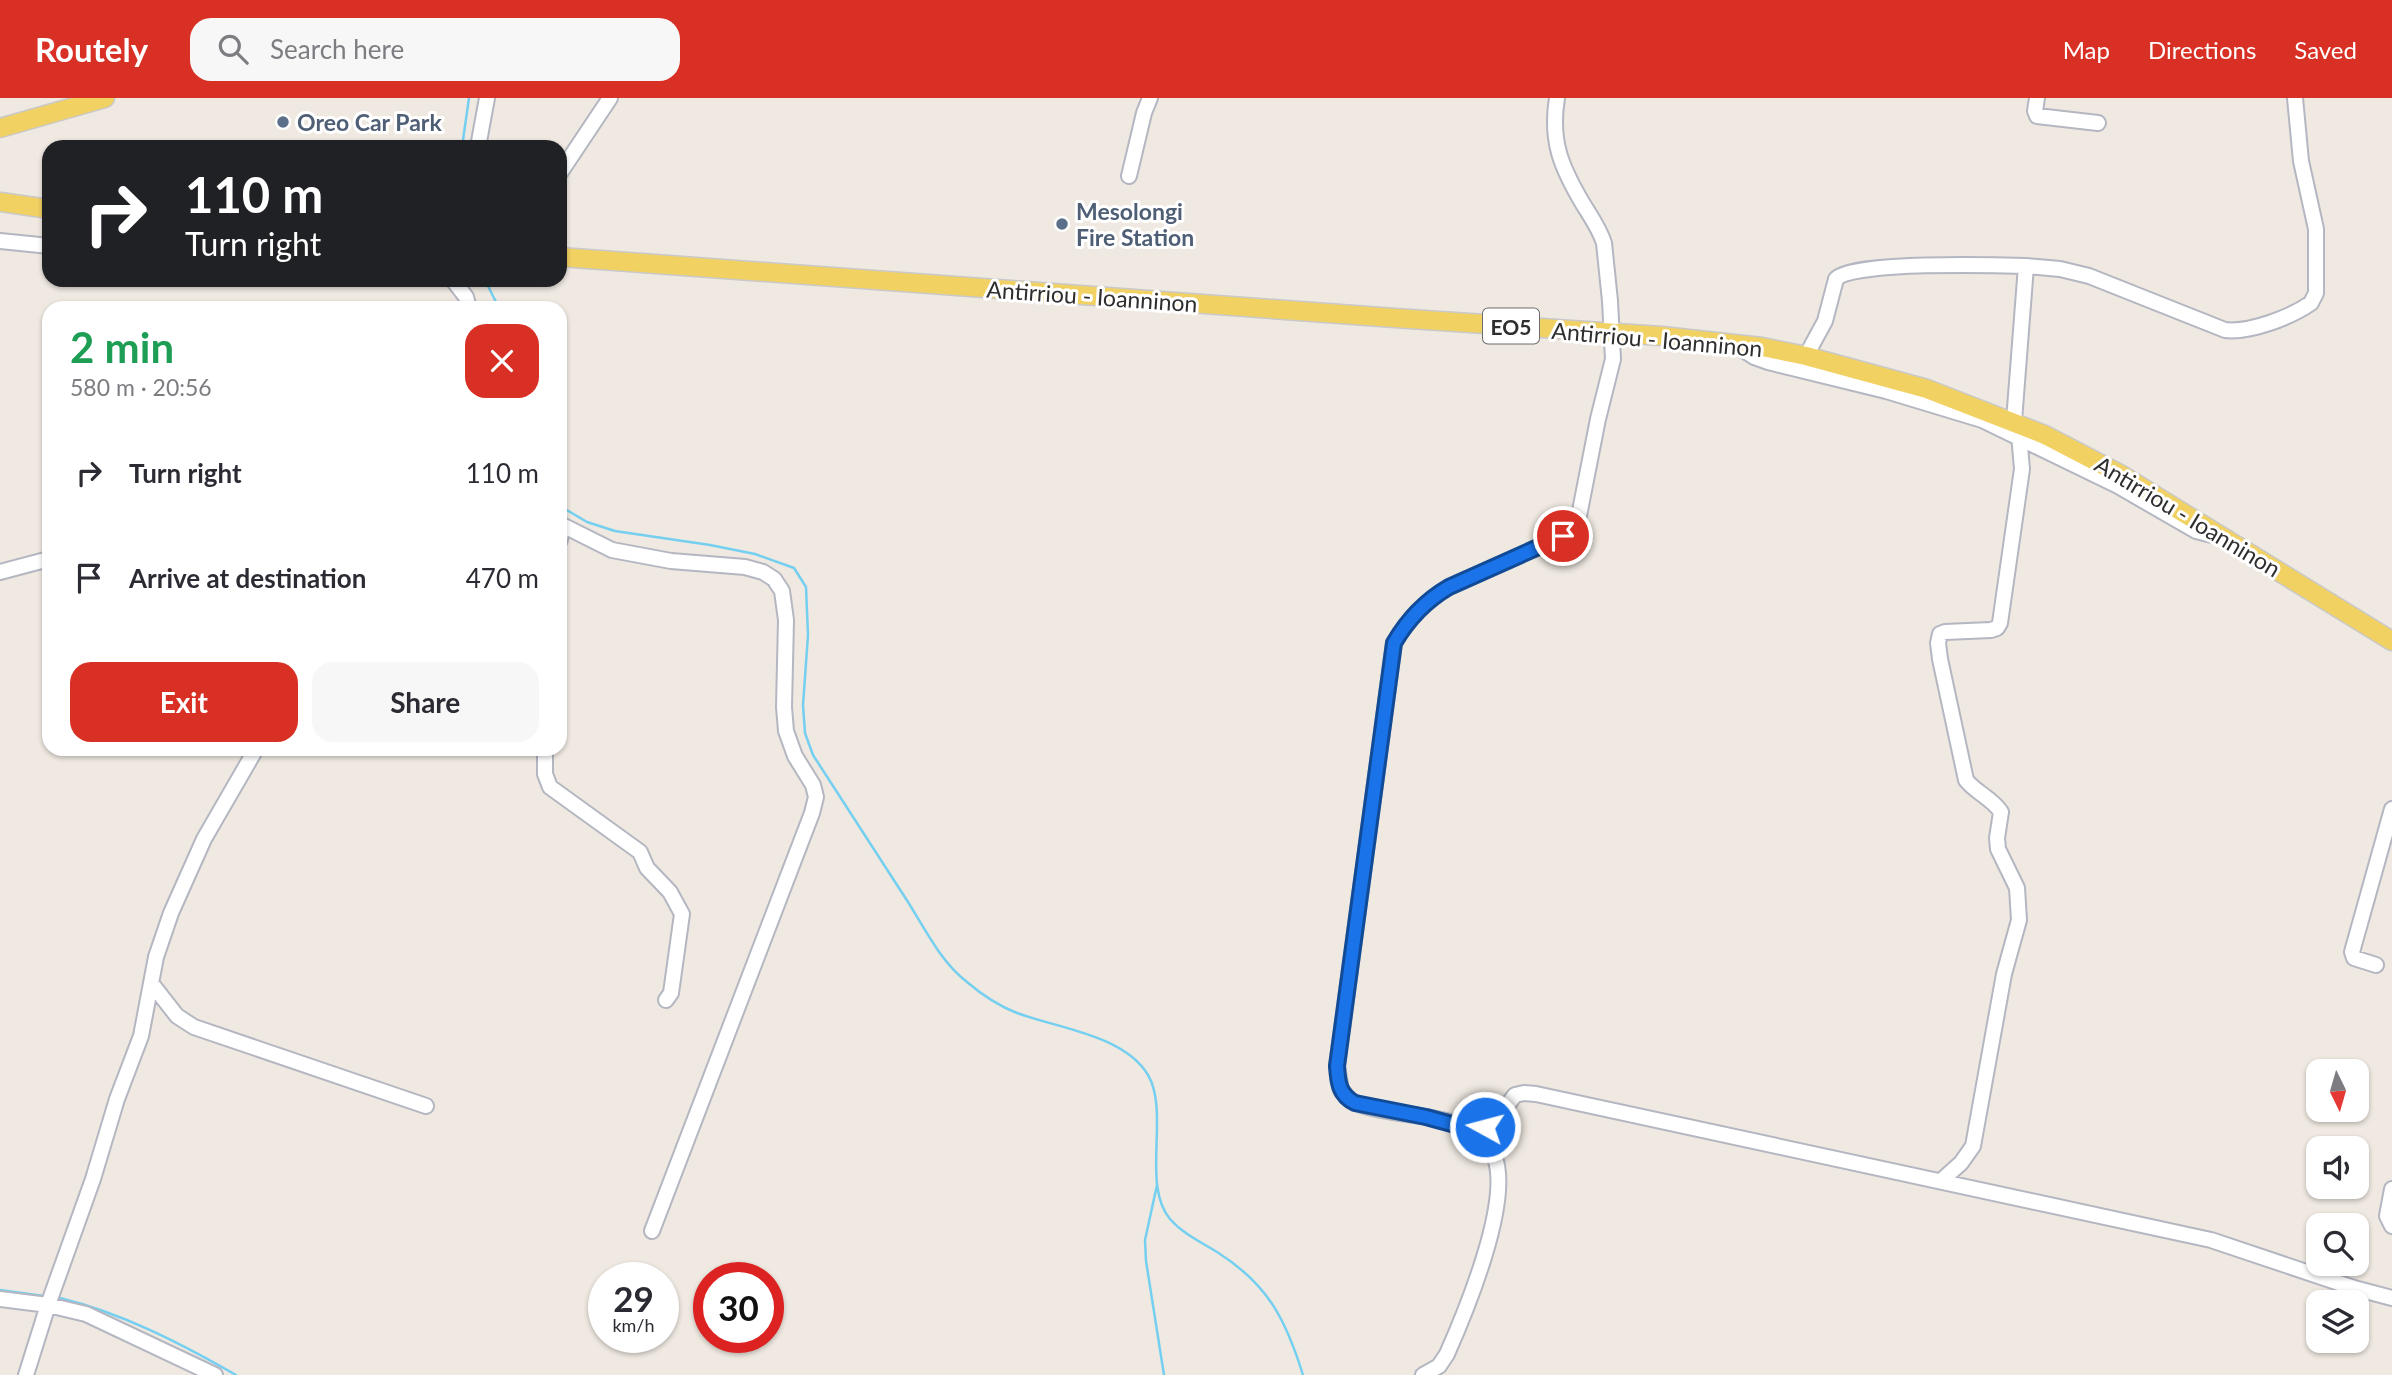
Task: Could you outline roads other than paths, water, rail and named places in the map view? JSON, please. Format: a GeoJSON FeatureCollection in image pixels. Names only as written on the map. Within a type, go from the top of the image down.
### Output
{"type":"FeatureCollection","features":[{"type":"Feature","properties":{"kind":"main road"},"geometry":{"type":"LineString","coordinates":[[0,128],[105,98]]}},
{"type":"Feature","properties":{"kind":"main road"},"geometry":{"type":"LineString","coordinates":[[0,202],[42,208]]}},
{"type":"Feature","properties":{"kind":"main road","name":"Antirriou - Ioanninon"},"geometry":{"type":"LineString","coordinates":[[567,258],[1662,336],[1733,343],[1806,356],[1927,389],[2120,474],[2392,641]]}},
{"type":"Feature","properties":{"kind":"street"},"geometry":{"type":"LineString","coordinates":[[479,140],[487,98]]}},
{"type":"Feature","properties":{"kind":"street"},"geometry":{"type":"LineString","coordinates":[[567,162],[610,98]]}},
{"type":"Feature","properties":{"kind":"street"},"geometry":{"type":"LineString","coordinates":[[1129,176],[1150,98]]}},
{"type":"Feature","properties":{"kind":"street"},"geometry":{"type":"LineString","coordinates":[[1423,1375],[1440,1366],[1447,1354],[1481,1263],[1498,1188],[1495,1159],[1488,1147],[1470,1129],[1438,1119],[1355,1103],[1340,1090],[1337,1072],[1394,643],[1413,616],[1434,596],[1563,536],[1577,526],[1611,368],[1612,334],[1604,243],[1600,229],[1573,187],[1559,155],[1553,123],[1557,98]]}},
{"type":"Feature","properties":{"kind":"street"},"geometry":{"type":"LineString","coordinates":[[2037,98],[2037,116],[2098,123]]}},
{"type":"Feature","properties":{"kind":"street"},"geometry":{"type":"LineString","coordinates":[[1806,356],[1822,328],[1836,279],[1841,274],[1861,269],[1957,265],[2026,266],[2089,275],[2225,330],[2256,327],[2309,304],[2316,293],[2316,229],[2301,161],[2295,98]]}},
{"type":"Feature","properties":{"kind":"street"},"geometry":{"type":"LineString","coordinates":[[0,119],[28,112],[38,117]]}},
{"type":"Feature","properties":{"kind":"street"},"geometry":{"type":"LineString","coordinates":[[0,241],[42,245]]}},
{"type":"Feature","properties":{"kind":"street"},"geometry":{"type":"LineString","coordinates":[[1942,1181],[1967,1157],[1973,1146],[2004,974],[2018,928],[2019,912],[2017,888],[1998,849],[2001,812],[1966,780],[1940,659],[1938,638],[1945,632],[1991,630],[1997,628],[2000,623],[2022,469],[2018,428],[2026,266]]}},
{"type":"Feature","properties":{"kind":"street"},"geometry":{"type":"LineString","coordinates":[[1733,343],[1754,357],[1768,362],[1868,386],[2018,428]]}},
{"type":"Feature","properties":{"kind":"street"},"geometry":{"type":"LineString","coordinates":[[567,532],[612,550],[671,561],[745,568],[764,572],[774,579],[782,591],[786,620],[786,731],[795,756],[813,785],[816,797],[652,1231]]}},
{"type":"Feature","properties":{"kind":"street"},"geometry":{"type":"LineString","coordinates":[[0,572],[42,561]]}},
{"type":"Feature","properties":{"kind":"street"},"geometry":{"type":"LineString","coordinates":[[26,1375],[117,1100],[141,1036],[162,937],[204,839],[252,756]]}},
{"type":"Feature","properties":{"kind":"street"},"geometry":{"type":"LineString","coordinates":[[545,756],[545,774],[550,787],[640,852],[647,868],[677,902],[682,919],[671,993],[666,1000]]}},
{"type":"Feature","properties":{"kind":"street"},"geometry":{"type":"LineString","coordinates":[[2376,965],[2354,958],[2352,952],[2392,809]]}},
{"type":"Feature","properties":{"kind":"street"},"geometry":{"type":"LineString","coordinates":[[152,984],[177,1016],[194,1027],[426,1106]]}},
{"type":"Feature","properties":{"kind":"street"},"geometry":{"type":"LineString","coordinates":[[1470,1129],[1492,1125],[1511,1098],[1524,1093],[2211,1240],[2354,1289],[2392,1298]]}},
{"type":"Feature","properties":{"kind":"street"},"geometry":{"type":"LineString","coordinates":[[2392,1189],[2387,1216],[2392,1226]]}},
{"type":"Feature","properties":{"kind":"street"},"geometry":{"type":"LineString","coordinates":[[0,1299],[48,1305],[86,1314],[215,1375]]}},
{"type":"Feature","properties":{"kind":"waterway"},"geometry":{"type":"LineString","coordinates":[[463,140],[469,98]]}},
{"type":"Feature","properties":{"kind":"waterway"},"geometry":{"type":"LineString","coordinates":[[488,287],[496,301]]}},
{"type":"Feature","properties":{"kind":"waterway"},"geometry":{"type":"LineString","coordinates":[[567,510],[587,522],[615,531],[755,554],[794,568],[806,587],[808,635],[803,705],[805,733],[813,755],[934,945],[958,974],[984,995],[1010,1010],[1107,1042],[1137,1061],[1148,1075],[1154,1090],[1157,1108],[1157,1187],[1162,1205],[1170,1219],[1181,1229],[1235,1264],[1262,1290],[1282,1320],[1303,1375]]}},
{"type":"Feature","properties":{"kind":"waterway"},"geometry":{"type":"LineString","coordinates":[[1157,1185],[1145,1240],[1164,1375]]}},
{"type":"Feature","properties":{"kind":"waterway"},"geometry":{"type":"LineString","coordinates":[[0,1290],[44,1296]]}},
{"type":"Feature","properties":{"kind":"waterway"},"geometry":{"type":"LineString","coordinates":[[60,1298],[106,1312],[150,1330],[236,1375]]}},
{"type":"Feature","properties":{"kind":"place","name":"Oreo Car Park"},"geometry":{"type":"Point","coordinates":[283,122]}},
{"type":"Feature","properties":{"kind":"place","name":"Mesolongi Fire Station"},"geometry":{"type":"Point","coordinates":[1062,224]}}]}
